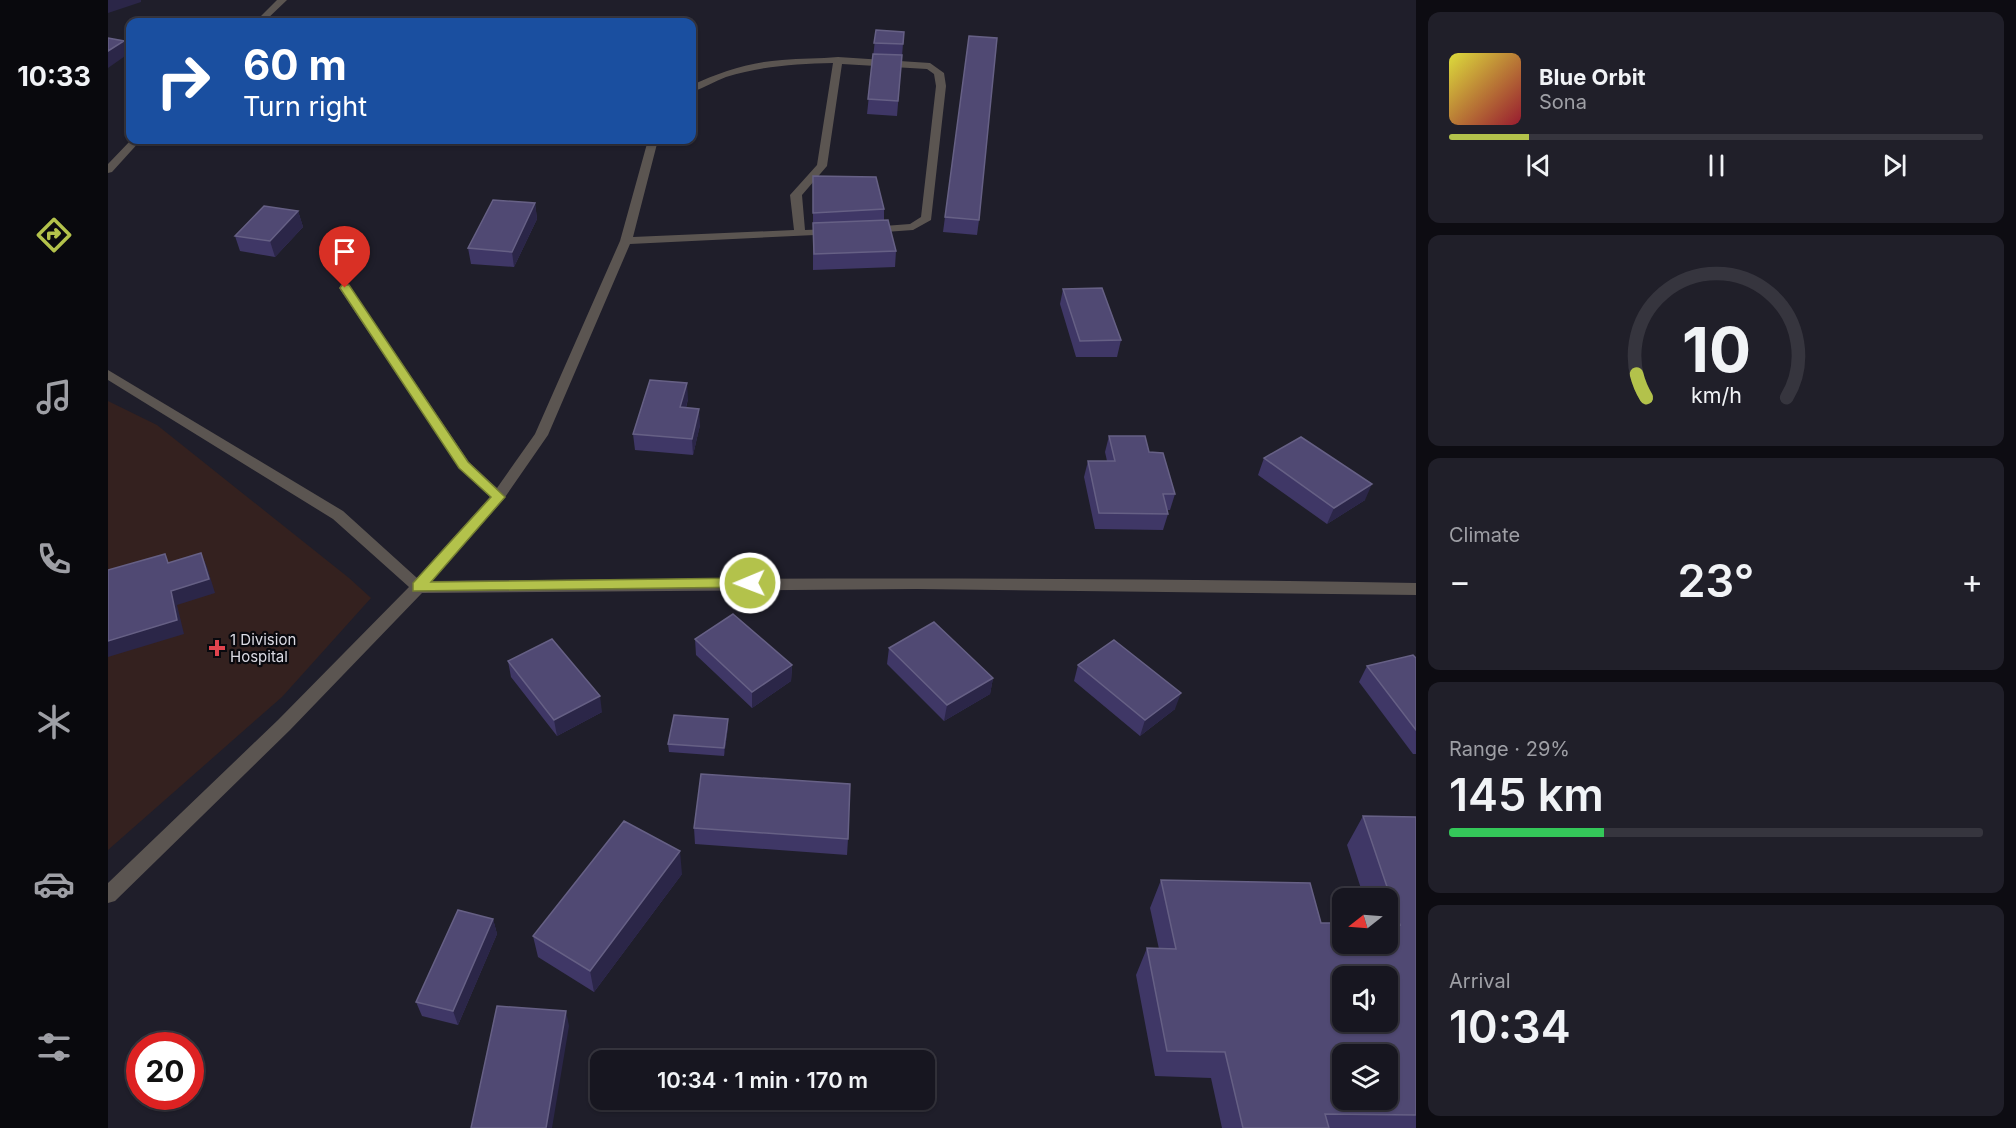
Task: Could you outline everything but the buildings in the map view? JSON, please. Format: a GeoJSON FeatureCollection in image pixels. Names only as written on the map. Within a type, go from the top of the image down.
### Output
{"type":"FeatureCollection","features":[{"type":"Feature","properties":{"kind":"lane"},"geometry":{"type":"LineString","coordinates":[[263,18],[282,0]]}},
{"type":"Feature","properties":{"kind":"lane"},"geometry":{"type":"LineString","coordinates":[[800,233],[796,195],[822,166],[838,60]]}},
{"type":"Feature","properties":{"kind":"lane"},"geometry":{"type":"LineString","coordinates":[[626,241],[914,227],[927,218],[941,86],[939,73],[930,66],[838,60],[766,64],[710,78],[696,87]]}},
{"type":"Feature","properties":{"kind":"lane"},"geometry":{"type":"LineString","coordinates":[[108,170],[132,144]]}},
{"type":"Feature","properties":{"kind":"lane"},"geometry":{"type":"LineString","coordinates":[[108,895],[284,725],[418,587],[498,497],[541,435],[626,241],[652,144]]}},
{"type":"Feature","properties":{"kind":"lane"},"geometry":{"type":"LineString","coordinates":[[345,288],[464,465],[498,497]]}},
{"type":"Feature","properties":{"kind":"lane"},"geometry":{"type":"LineString","coordinates":[[108,374],[338,515],[418,587],[868,582],[1154,582],[1416,589]]}},
{"type":"Feature","properties":{"kind":"shaded area","name":"1 Division Hospital"},"geometry":{"type":"Polygon","coordinates":[[[108,401],[157,425],[371,598],[282,697],[108,850],[108,401]]]}},
{"type":"Feature","properties":{"kind":"place","name":"1 Division Hospital"},"geometry":{"type":"Point","coordinates":[217,648]}},
{"type":"Feature","properties":{"kind":"route"},"geometry":{"type":"LineString","coordinates":[[345,288],[464,465],[498,497],[418,587],[750,583]]}}]}
